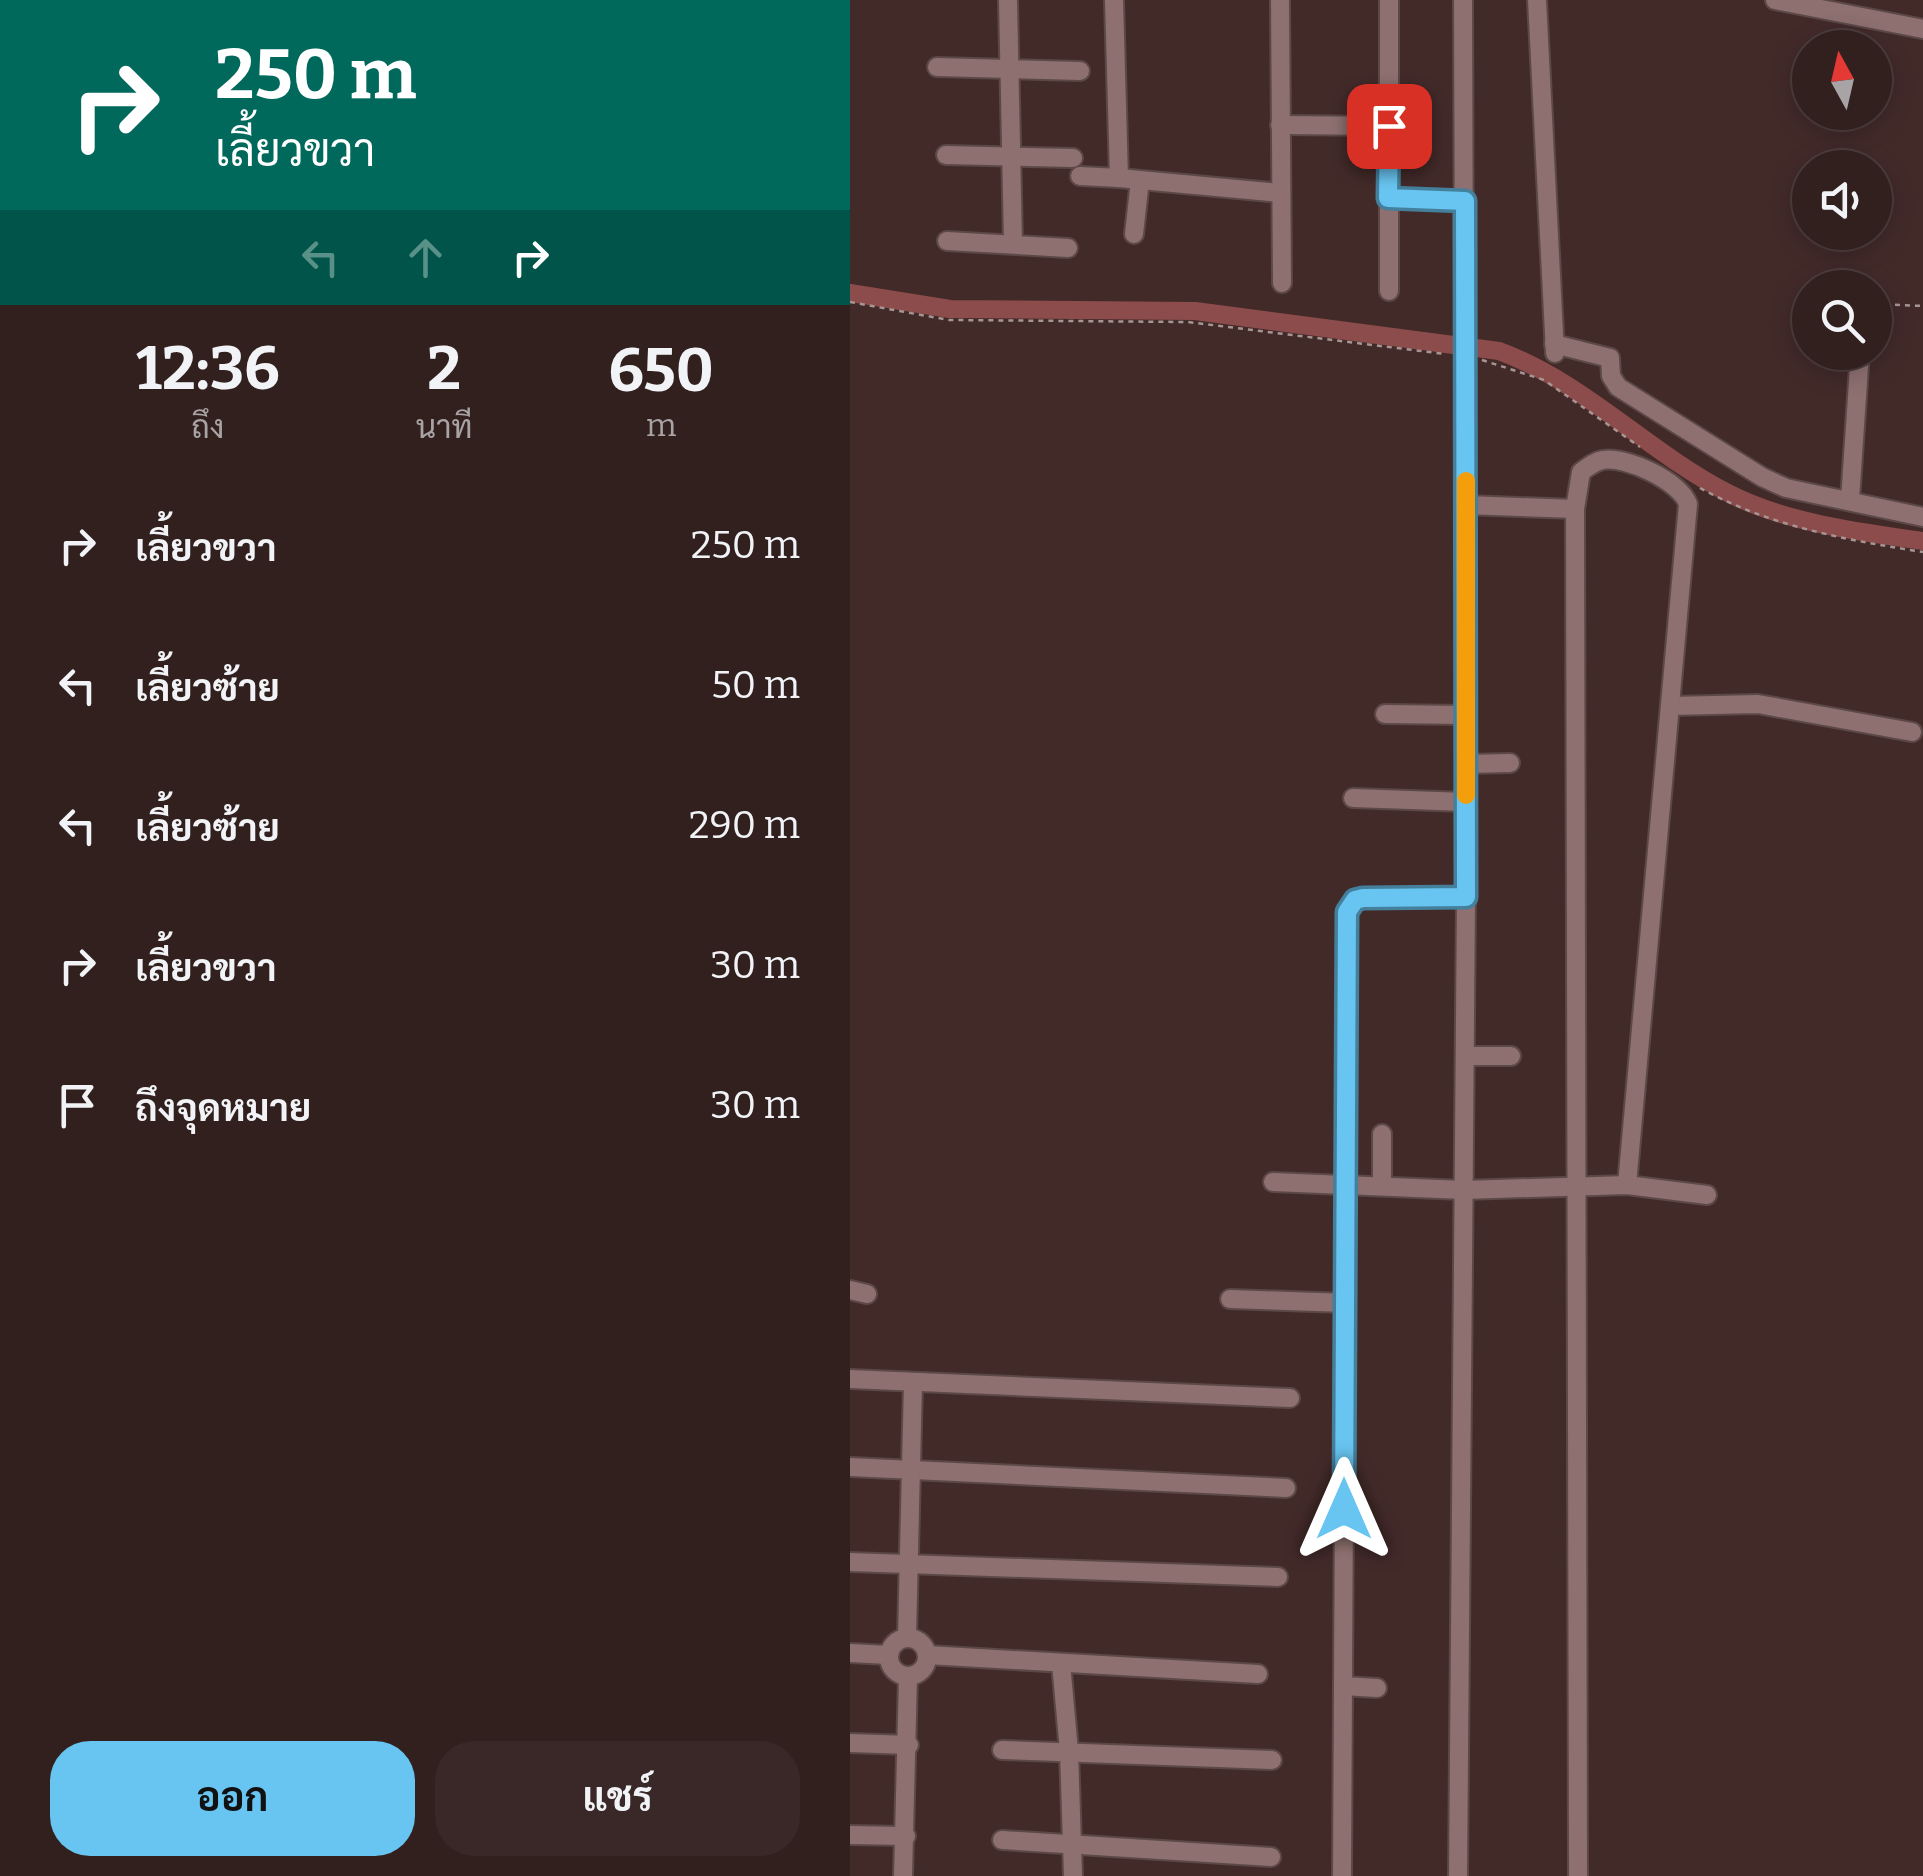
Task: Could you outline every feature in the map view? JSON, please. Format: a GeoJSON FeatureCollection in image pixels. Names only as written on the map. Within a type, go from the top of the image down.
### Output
{"type":"FeatureCollection","features":[{"type":"Feature","properties":{"kind":"street"},"geometry":{"type":"LineString","coordinates":[[1008,0],[1012,244]]}},
{"type":"Feature","properties":{"kind":"street"},"geometry":{"type":"LineString","coordinates":[[1114,0],[1119,178]]}},
{"type":"Feature","properties":{"kind":"street"},"geometry":{"type":"LineString","coordinates":[[1280,0],[1282,283]]}},
{"type":"Feature","properties":{"kind":"street"},"geometry":{"type":"LineString","coordinates":[[1389,0],[1389,291]]}},
{"type":"Feature","properties":{"kind":"street"},"geometry":{"type":"LineString","coordinates":[[1458,1876],[1466,897],[1463,0]]}},
{"type":"Feature","properties":{"kind":"street"},"geometry":{"type":"LineString","coordinates":[[1536,0],[1554,349],[1610,358],[1611,376],[1618,386],[1762,478],[1923,517]]}},
{"type":"Feature","properties":{"kind":"street"},"geometry":{"type":"LineString","coordinates":[[1775,0],[1922,25]]}},
{"type":"Feature","properties":{"kind":"street"},"geometry":{"type":"LineString","coordinates":[[937,68],[1080,70]]}},
{"type":"Feature","properties":{"kind":"street"},"geometry":{"type":"LineString","coordinates":[[1280,125],[1389,126]]}},
{"type":"Feature","properties":{"kind":"street"},"geometry":{"type":"LineString","coordinates":[[946,155],[1072,158]]}},
{"type":"Feature","properties":{"kind":"street"},"geometry":{"type":"LineString","coordinates":[[1080,176],[1281,193]]}},
{"type":"Feature","properties":{"kind":"street"},"geometry":{"type":"LineString","coordinates":[[1134,234],[1140,180]]}},
{"type":"Feature","properties":{"kind":"street"},"geometry":{"type":"LineString","coordinates":[[1388,198],[1465,201]]}},
{"type":"Feature","properties":{"kind":"street"},"geometry":{"type":"LineString","coordinates":[[948,241],[1068,248]]}},
{"type":"Feature","properties":{"kind":"street"},"geometry":{"type":"LineString","coordinates":[[1850,500],[1859,370]]}},
{"type":"Feature","properties":{"kind":"street"},"geometry":{"type":"LineString","coordinates":[[1578,1876],[1580,1187],[1573,913],[1574,509],[1581,472],[1599,460],[1618,459],[1679,488],[1685,496],[1627,1186]]}},
{"type":"Feature","properties":{"kind":"street"},"geometry":{"type":"LineString","coordinates":[[1466,505],[1574,509]]}},
{"type":"Feature","properties":{"kind":"street"},"geometry":{"type":"LineString","coordinates":[[1670,706],[1758,704],[1912,732]]}},
{"type":"Feature","properties":{"kind":"street"},"geometry":{"type":"LineString","coordinates":[[1386,714],[1466,715]]}},
{"type":"Feature","properties":{"kind":"street"},"geometry":{"type":"LineString","coordinates":[[1466,764],[1510,763]]}},
{"type":"Feature","properties":{"kind":"street"},"geometry":{"type":"LineString","coordinates":[[1353,798],[1466,802]]}},
{"type":"Feature","properties":{"kind":"street"},"geometry":{"type":"LineString","coordinates":[[1342,1876],[1349,905],[1363,898],[1466,897]]}},
{"type":"Feature","properties":{"kind":"street"},"geometry":{"type":"LineString","coordinates":[[1464,1056],[1511,1056]]}},
{"type":"Feature","properties":{"kind":"street"},"geometry":{"type":"LineString","coordinates":[[1382,1134],[1382,1185]]}},
{"type":"Feature","properties":{"kind":"street"},"geometry":{"type":"LineString","coordinates":[[1274,1182],[1463,1190],[1627,1186],[1706,1194]]}},
{"type":"Feature","properties":{"kind":"street"},"geometry":{"type":"LineString","coordinates":[[1230,1299],[1346,1303]]}},
{"type":"Feature","properties":{"kind":"street"},"geometry":{"type":"LineString","coordinates":[[850,1379],[1290,1398]]}},
{"type":"Feature","properties":{"kind":"street"},"geometry":{"type":"LineString","coordinates":[[908,1637],[914,1382]]}},
{"type":"Feature","properties":{"kind":"street"},"geometry":{"type":"LineString","coordinates":[[850,1468],[1286,1488]]}},
{"type":"Feature","properties":{"kind":"street"},"geometry":{"type":"LineString","coordinates":[[850,1562],[1278,1577]]}},
{"type":"Feature","properties":{"kind":"street"},"geometry":{"type":"LineString","coordinates":[[908,1637],[921,1642],[927,1655],[924,1667],[908,1676],[891,1667],[888,1654],[892,1644],[908,1637]]}},
{"type":"Feature","properties":{"kind":"street"},"geometry":{"type":"LineString","coordinates":[[850,1653],[888,1654]]}},
{"type":"Feature","properties":{"kind":"street"},"geometry":{"type":"LineString","coordinates":[[927,1655],[1258,1674]]}},
{"type":"Feature","properties":{"kind":"street"},"geometry":{"type":"LineString","coordinates":[[1061,1663],[1070,1751],[1073,1876]]}},
{"type":"Feature","properties":{"kind":"street"},"geometry":{"type":"LineString","coordinates":[[903,1876],[908,1676]]}},
{"type":"Feature","properties":{"kind":"street"},"geometry":{"type":"LineString","coordinates":[[1343,1686],[1377,1688]]}},
{"type":"Feature","properties":{"kind":"street"},"geometry":{"type":"LineString","coordinates":[[850,1743],[908,1745]]}},
{"type":"Feature","properties":{"kind":"street"},"geometry":{"type":"LineString","coordinates":[[1002,1750],[1272,1760]]}},
{"type":"Feature","properties":{"kind":"street"},"geometry":{"type":"LineString","coordinates":[[850,1835],[906,1836]]}},
{"type":"Feature","properties":{"kind":"street"},"geometry":{"type":"LineString","coordinates":[[1002,1840],[1271,1857]]}},
{"type":"Feature","properties":{"kind":"path"},"geometry":{"type":"LineString","coordinates":[[850,302],[949,320],[1188,322],[1467,354],[1544,380],[1652,456]]}},
{"type":"Feature","properties":{"kind":"path"},"geometry":{"type":"LineString","coordinates":[[1892,305],[1923,306]]}},
{"type":"Feature","properties":{"kind":"path"},"geometry":{"type":"LineString","coordinates":[[1692,484],[1730,505],[1783,524],[1923,552]]}},
{"type":"Feature","properties":{"kind":"waterway"},"geometry":{"type":"LineString","coordinates":[[850,293],[950,309],[1195,311],[1499,351],[1559,381],[1670,458],[1750,503],[1824,525],[1923,541]]}},
{"type":"Feature","properties":{"kind":"slow traffic"},"geometry":{"type":"LineString","coordinates":[[1466,481],[1466,795]]}},
{"type":"Feature","properties":{"kind":"route"},"geometry":{"type":"LineString","coordinates":[[1344,1509],[1347,912],[1349,905],[1363,898],[1466,897],[1465,201],[1388,198],[1389,126]]}}]}
